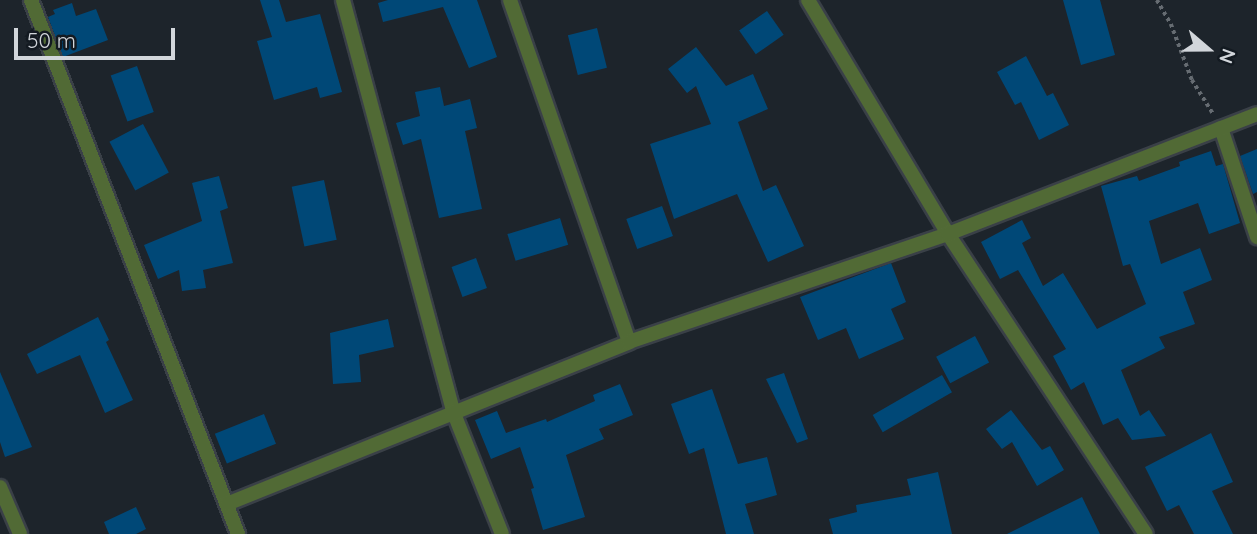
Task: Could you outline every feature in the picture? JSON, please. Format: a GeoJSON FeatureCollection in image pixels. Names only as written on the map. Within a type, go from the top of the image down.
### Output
{"type":"FeatureCollection","features":[{"type":"Feature","properties":{"kind":"street"},"geometry":{"type":"LineString","coordinates":[[31,0],[238,534]]}},
{"type":"Feature","properties":{"kind":"street"},"geometry":{"type":"LineString","coordinates":[[343,0],[453,411],[502,534]]}},
{"type":"Feature","properties":{"kind":"street"},"geometry":{"type":"LineString","coordinates":[[510,0],[629,342]]}},
{"type":"Feature","properties":{"kind":"street"},"geometry":{"type":"LineString","coordinates":[[808,0],[948,234],[1146,534]]}},
{"type":"Feature","properties":{"kind":"street"},"geometry":{"type":"LineString","coordinates":[[228,504],[629,342],[948,234],[1257,114]]}},
{"type":"Feature","properties":{"kind":"street"},"geometry":{"type":"LineString","coordinates":[[1221,128],[1257,237]]}},
{"type":"Feature","properties":{"kind":"street"},"geometry":{"type":"LineString","coordinates":[[0,487],[20,534]]}},
{"type":"Feature","properties":{"kind":"path"},"geometry":{"type":"LineString","coordinates":[[1157,0],[1171,24],[1192,80],[1221,128]]}},
{"type":"Feature","properties":{"kind":"building"},"geometry":{"type":"Polygon","coordinates":[[[260,0],[279,0],[286,22],[320,14],[342,92],[320,98],[317,87],[274,100],[257,41],[272,37],[260,0]]]}},
{"type":"Feature","properties":{"kind":"building"},"geometry":{"type":"Polygon","coordinates":[[[388,0],[477,0],[497,57],[469,68],[443,7],[383,22],[378,3],[388,0]]]}},
{"type":"Feature","properties":{"kind":"building"},"geometry":{"type":"Polygon","coordinates":[[[1063,0],[1100,0],[1115,55],[1081,65],[1063,0]]]}},
{"type":"Feature","properties":{"kind":"building"},"geometry":{"type":"Polygon","coordinates":[[[72,3],[76,16],[96,9],[108,40],[63,57],[48,17],[55,14],[53,10],[72,3]]]}},
{"type":"Feature","properties":{"kind":"building"},"geometry":{"type":"Polygon","coordinates":[[[767,11],[784,35],[756,54],[739,31],[767,11]]]}},
{"type":"Feature","properties":{"kind":"building"},"geometry":{"type":"Polygon","coordinates":[[[597,28],[607,68],[578,75],[568,35],[597,28]]]}},
{"type":"Feature","properties":{"kind":"building"},"geometry":{"type":"Polygon","coordinates":[[[696,47],[726,86],[753,74],[768,109],[738,122],[763,191],[776,185],[804,246],[768,262],[737,194],[674,219],[650,144],[711,124],[696,86],[687,93],[668,69],[696,47]]]}},
{"type":"Feature","properties":{"kind":"building"},"geometry":{"type":"Polygon","coordinates":[[[1026,56],[1047,96],[1053,93],[1069,125],[1039,140],[1021,102],[1015,105],[997,72],[1026,56]]]}},
{"type":"Feature","properties":{"kind":"building"},"geometry":{"type":"Polygon","coordinates":[[[137,66],[154,112],[127,122],[111,76],[137,66]]]}},
{"type":"Feature","properties":{"kind":"building"},"geometry":{"type":"Polygon","coordinates":[[[440,87],[444,106],[470,99],[477,128],[465,131],[482,209],[439,218],[421,139],[403,145],[396,123],[420,116],[415,92],[440,87]]]}},
{"type":"Feature","properties":{"kind":"building"},"geometry":{"type":"Polygon","coordinates":[[[143,124],[169,173],[135,190],[109,142],[143,124]]]}},
{"type":"Feature","properties":{"kind":"building"},"geometry":{"type":"Polygon","coordinates":[[[1257,149],[1257,192],[1253,194],[1240,156],[1257,149]]]}},
{"type":"Feature","properties":{"kind":"building"},"geometry":{"type":"Polygon","coordinates":[[[1211,151],[1216,166],[1223,164],[1240,223],[1209,234],[1198,203],[1149,221],[1161,264],[1200,248],[1212,280],[1183,292],[1195,324],[1159,337],[1165,348],[1121,370],[1140,416],[1149,410],[1166,436],[1132,440],[1118,418],[1103,425],[1084,382],[1071,390],[1053,356],[1066,349],[1018,270],[1000,279],[981,242],[1022,220],[1031,238],[1022,243],[1043,286],[1063,273],[1097,329],[1146,304],[1130,264],[1123,266],[1101,186],[1137,176],[1139,181],[1180,166],[1179,162],[1211,151]]]}},
{"type":"Feature","properties":{"kind":"building"},"geometry":{"type":"Polygon","coordinates":[[[219,176],[228,208],[220,211],[233,263],[203,270],[206,288],[182,291],[179,270],[158,279],[144,245],[202,221],[192,183],[219,176]]]}},
{"type":"Feature","properties":{"kind":"building"},"geometry":{"type":"Polygon","coordinates":[[[324,180],[337,240],[304,247],[292,187],[324,180]]]}},
{"type":"Feature","properties":{"kind":"building"},"geometry":{"type":"Polygon","coordinates":[[[662,206],[673,236],[637,249],[626,219],[662,206]]]}},
{"type":"Feature","properties":{"kind":"building"},"geometry":{"type":"Polygon","coordinates":[[[560,218],[568,245],[516,261],[507,234],[560,218]]]}},
{"type":"Feature","properties":{"kind":"building"},"geometry":{"type":"Polygon","coordinates":[[[476,258],[487,288],[463,297],[452,267],[476,258]]]}},
{"type":"Feature","properties":{"kind":"building"},"geometry":{"type":"Polygon","coordinates":[[[891,263],[906,302],[891,309],[904,339],[859,359],[846,328],[818,340],[800,297],[891,263]]]}},
{"type":"Feature","properties":{"kind":"building"},"geometry":{"type":"Polygon","coordinates":[[[98,317],[109,340],[106,342],[133,400],[105,413],[80,355],[37,374],[27,354],[98,317]]]}},
{"type":"Feature","properties":{"kind":"building"},"geometry":{"type":"Polygon","coordinates":[[[388,319],[394,347],[359,355],[361,382],[333,384],[330,333],[388,319]]]}},
{"type":"Feature","properties":{"kind":"building"},"geometry":{"type":"Polygon","coordinates":[[[975,336],[989,362],[950,383],[936,357],[975,336]]]}},
{"type":"Feature","properties":{"kind":"building"},"geometry":{"type":"Polygon","coordinates":[[[0,372],[32,447],[5,457],[0,442],[0,372]]]}},
{"type":"Feature","properties":{"kind":"building"},"geometry":{"type":"Polygon","coordinates":[[[784,373],[808,439],[797,443],[766,379],[784,373]]]}},
{"type":"Feature","properties":{"kind":"building"},"geometry":{"type":"Polygon","coordinates":[[[942,375],[952,392],[883,432],[873,415],[942,375]]]}},
{"type":"Feature","properties":{"kind":"building"},"geometry":{"type":"Polygon","coordinates":[[[620,384],[633,415],[599,429],[604,439],[566,455],[585,517],[543,530],[531,489],[534,488],[520,447],[491,459],[475,420],[497,411],[506,433],[546,419],[547,422],[595,401],[593,395],[620,384]]]}},
{"type":"Feature","properties":{"kind":"building"},"geometry":{"type":"Polygon","coordinates":[[[712,389],[738,464],[767,457],[777,495],[745,504],[754,534],[726,534],[704,448],[689,454],[671,404],[712,389]]]}},
{"type":"Feature","properties":{"kind":"building"},"geometry":{"type":"Polygon","coordinates":[[[1011,410],[1042,450],[1050,446],[1064,470],[1037,486],[1012,442],[1002,449],[986,429],[1011,410]]]}},
{"type":"Feature","properties":{"kind":"building"},"geometry":{"type":"Polygon","coordinates":[[[264,414],[276,444],[227,464],[215,434],[264,414]]]}},
{"type":"Feature","properties":{"kind":"building"},"geometry":{"type":"Polygon","coordinates":[[[1211,433],[1233,482],[1212,491],[1233,534],[1194,534],[1179,505],[1167,511],[1145,467],[1211,433]]]}},
{"type":"Feature","properties":{"kind":"building"},"geometry":{"type":"Polygon","coordinates":[[[938,472],[952,534],[833,534],[829,519],[857,512],[856,505],[911,495],[907,479],[938,472]]]}},
{"type":"Feature","properties":{"kind":"building"},"geometry":{"type":"Polygon","coordinates":[[[1082,497],[1100,534],[1007,534],[1082,497]]]}},
{"type":"Feature","properties":{"kind":"building"},"geometry":{"type":"Polygon","coordinates":[[[136,507],[146,529],[136,534],[109,534],[104,522],[136,507]]]}}]}
